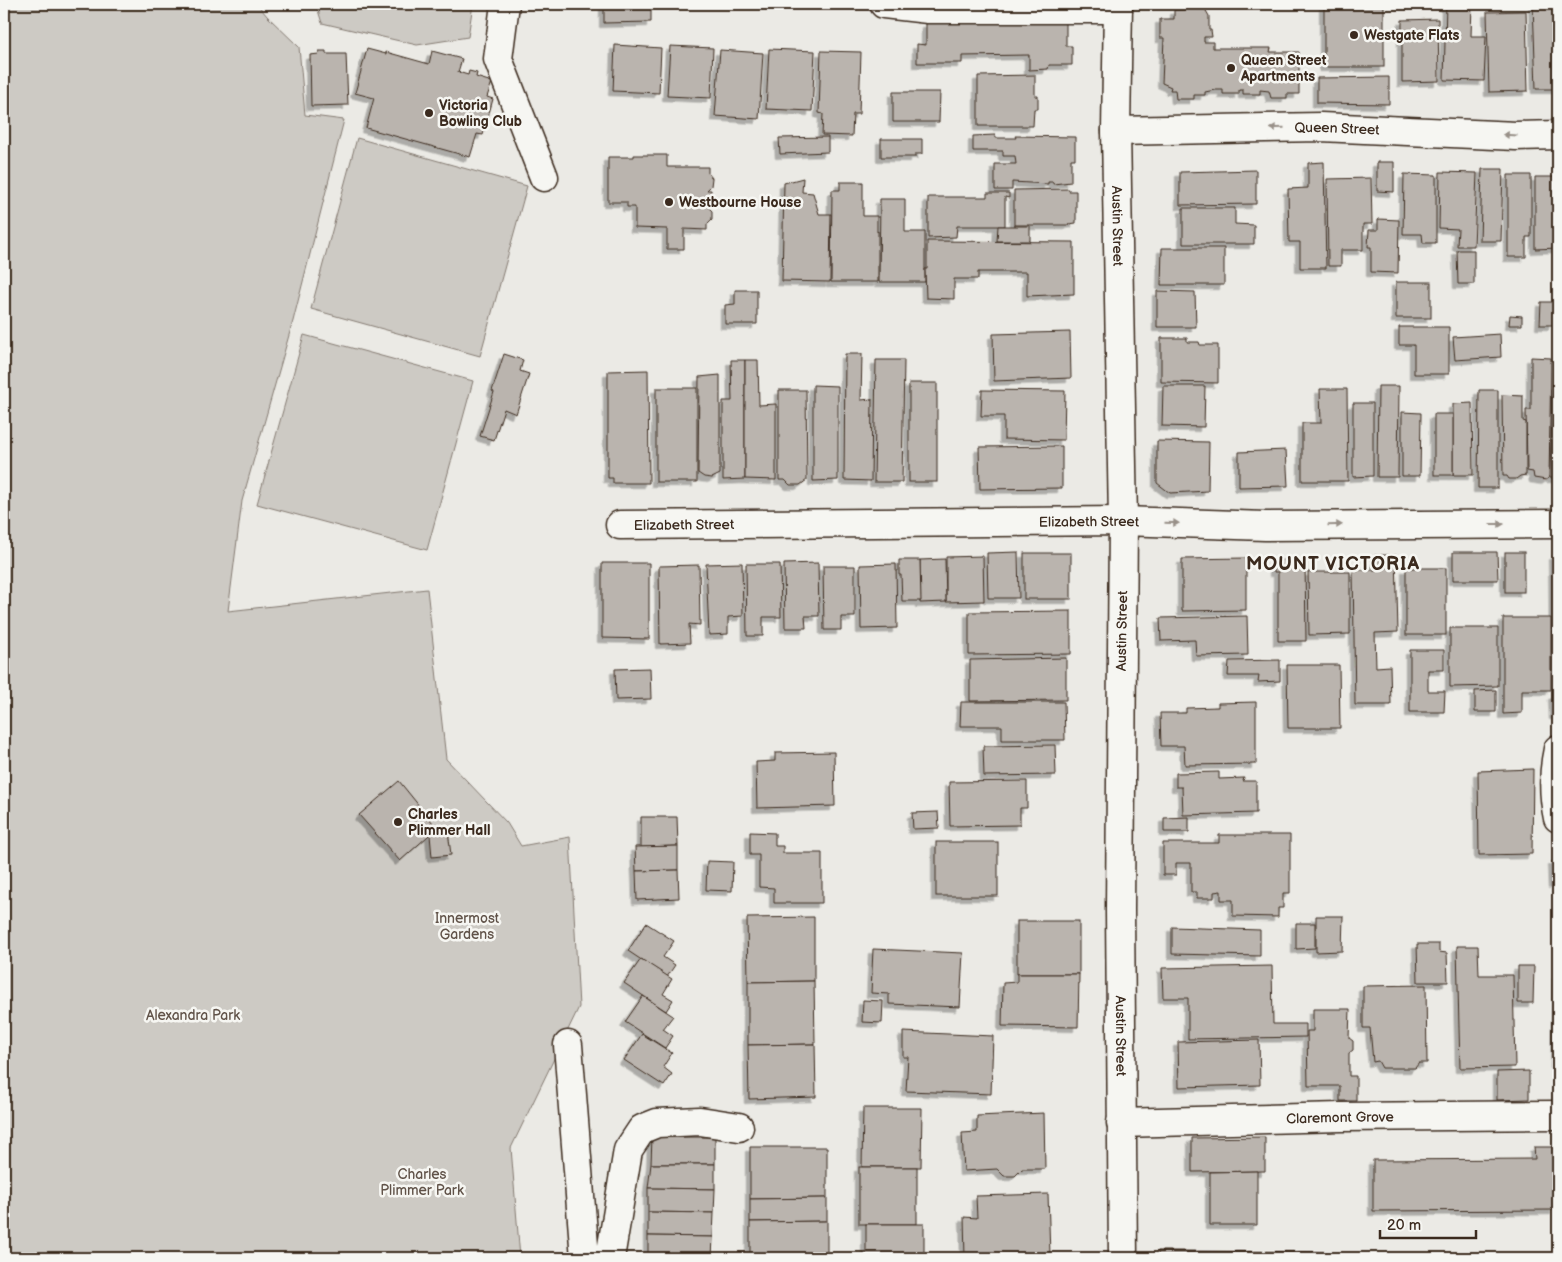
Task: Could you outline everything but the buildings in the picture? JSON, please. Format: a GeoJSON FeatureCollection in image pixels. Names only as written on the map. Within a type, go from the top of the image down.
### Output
{"type":"FeatureCollection","features":[{"type":"Feature","properties":{"kind":"street"},"geometry":{"type":"LineString","coordinates":[[505,4],[498,59],[544,176]]}},
{"type":"Feature","properties":{"kind":"street"},"geometry":{"type":"LineString","coordinates":[[884,4],[928,9],[1118,7]]}},
{"type":"Feature","properties":{"kind":"street","name":"Austin Street"},"geometry":{"type":"LineString","coordinates":[[1118,7],[1116,131],[1124,521],[1120,910],[1123,1258]]}},
{"type":"Feature","properties":{"kind":"street","name":"Queen Street"},"geometry":{"type":"LineString","coordinates":[[1116,131],[1321,127],[1516,136],[1558,135]]}},
{"type":"Feature","properties":{"kind":"street","name":"Elizabeth Street"},"geometry":{"type":"LineString","coordinates":[[620,525],[1124,521],[1265,526],[1558,524]]}},
{"type":"Feature","properties":{"kind":"street"},"geometry":{"type":"LineString","coordinates":[[1558,749],[1555,764],[1554,794],[1558,818]]}},
{"type":"Feature","properties":{"kind":"street"},"geometry":{"type":"LineString","coordinates":[[568,1045],[584,1258]]}},
{"type":"Feature","properties":{"kind":"street","name":"Claremont Grove"},"geometry":{"type":"LineString","coordinates":[[1121,1123],[1341,1116],[1558,1115]]}},
{"type":"Feature","properties":{"kind":"street"},"geometry":{"type":"LineString","coordinates":[[610,1258],[628,1150],[642,1129],[657,1123],[700,1121],[739,1127]]}},
{"type":"Feature","properties":{"kind":"green space","name":"Alexandra Park"},"geometry":{"type":"Polygon","coordinates":[[[4,4],[257,4],[299,47],[305,115],[344,120],[293,321],[242,501],[228,611],[427,589],[446,759],[507,823],[521,846],[570,837],[579,1007],[511,1148],[520,1258],[4,1258],[4,4]]]}},
{"type":"Feature","properties":{"kind":"green space"},"geometry":{"type":"Polygon","coordinates":[[[316,4],[473,4],[468,37],[417,45],[322,23],[316,4]]]}},
{"type":"Feature","properties":{"kind":"green space"},"geometry":{"type":"Polygon","coordinates":[[[357,138],[527,186],[480,356],[311,309],[357,138]]]}},
{"type":"Feature","properties":{"kind":"green space"},"geometry":{"type":"Polygon","coordinates":[[[304,335],[473,381],[427,550],[257,504],[304,335]]]}},
{"type":"Feature","properties":{"kind":"place","name":"Westgate Flats"},"geometry":{"type":"Point","coordinates":[1354,35]}},
{"type":"Feature","properties":{"kind":"place","name":"Queen Street Apartments"},"geometry":{"type":"Point","coordinates":[1231,68]}},
{"type":"Feature","properties":{"kind":"place","name":"Victoria Bowling Club"},"geometry":{"type":"Point","coordinates":[429,113]}},
{"type":"Feature","properties":{"kind":"place","name":"Westbourne House"},"geometry":{"type":"Point","coordinates":[669,202]}},
{"type":"Feature","properties":{"kind":"place","name":"Charles Plimmer Hall"},"geometry":{"type":"Point","coordinates":[398,822]}},
{"type":"Feature","properties":{"kind":"district","name":"MOUNT VICTORIA"},"geometry":{"type":"Point","coordinates":[1333,564]}},
{"type":"Feature","properties":{"kind":"park label","name":"Innermost Gardens"},"geometry":{"type":"Point","coordinates":[467,926]}},
{"type":"Feature","properties":{"kind":"park label","name":"Charles Plimmer Park"},"geometry":{"type":"Point","coordinates":[422,1182]}}]}
